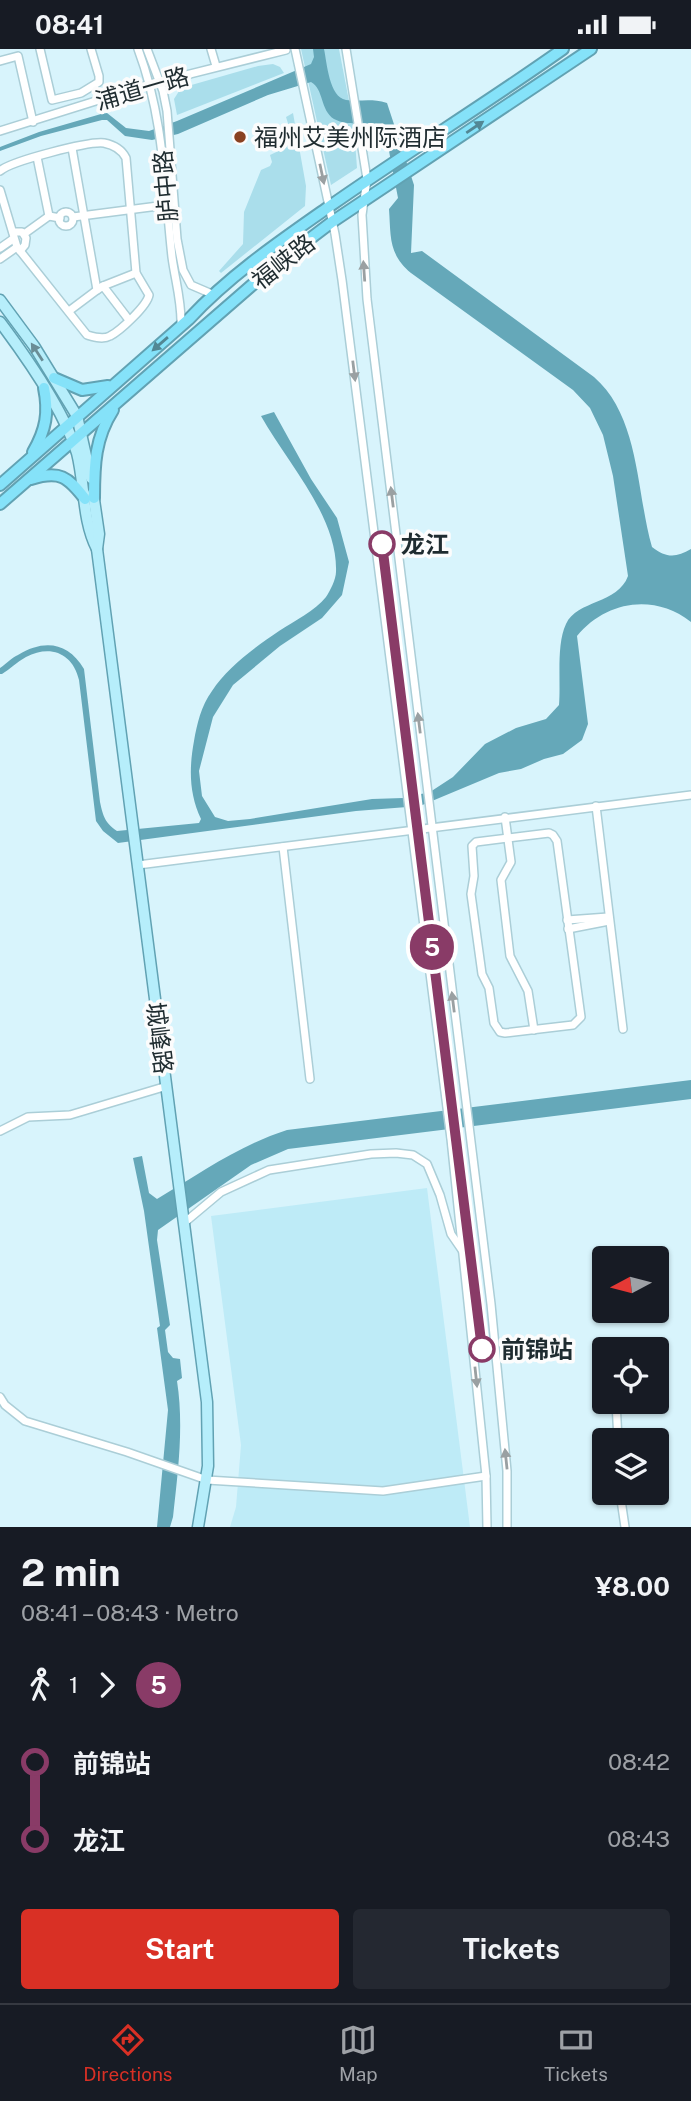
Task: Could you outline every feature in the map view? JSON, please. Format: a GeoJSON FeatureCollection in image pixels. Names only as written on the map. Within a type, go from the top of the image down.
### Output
{"type":"FeatureCollection","features":[{"type":"Feature","properties":{"kind":"highway","name":"福峡路"},"geometry":{"type":"LineString","coordinates":[[4,482],[181,326],[212,294],[292,232],[367,179],[564,49]]}},
{"type":"Feature","properties":{"kind":"highway","name":"福峡路"},"geometry":{"type":"LineString","coordinates":[[0,504],[274,266],[332,222],[591,49]]}},
{"type":"Feature","properties":{"kind":"highway"},"geometry":{"type":"LineString","coordinates":[[125,375],[135,386]]}},
{"type":"Feature","properties":{"kind":"highway"},"geometry":{"type":"LineString","coordinates":[[54,378],[82,390],[101,389],[114,384]]}},
{"type":"Feature","properties":{"kind":"highway"},"geometry":{"type":"LineString","coordinates":[[24,465],[41,437],[47,418],[44,388]]}},
{"type":"Feature","properties":{"kind":"highway"},"geometry":{"type":"LineString","coordinates":[[90,499],[96,448],[102,430],[122,398]]}},
{"type":"Feature","properties":{"kind":"highway"},"geometry":{"type":"LineString","coordinates":[[28,480],[59,475],[73,483],[90,499]]}},
{"type":"Feature","properties":{"kind":"highway"},"geometry":{"type":"LineString","coordinates":[[4,482],[18,489]]}},
{"type":"Feature","properties":{"kind":"main road","name":"城峰路"},"geometry":{"type":"LineString","coordinates":[[0,300],[54,378],[77,416],[82,433],[90,499],[90,536],[97,549],[203,1369],[209,1437],[207,1480],[198,1527]]}},
{"type":"Feature","properties":{"kind":"main road","name":"城峰路"},"geometry":{"type":"LineString","coordinates":[[0,322],[23,353],[66,426],[87,479]]}},
{"type":"Feature","properties":{"kind":"street"},"geometry":{"type":"LineString","coordinates":[[40,49],[52,100],[89,89],[99,82],[91,49]]}},
{"type":"Feature","properties":{"kind":"street","name":"胪中路"},"geometry":{"type":"LineString","coordinates":[[138,49],[150,84],[159,126],[174,269],[182,305],[181,326]]}},
{"type":"Feature","properties":{"kind":"street","name":"胪中路"},"geometry":{"type":"LineString","coordinates":[[147,49],[160,82],[167,120],[177,239],[183,270],[191,285],[212,294]]}},
{"type":"Feature","properties":{"kind":"street"},"geometry":{"type":"LineString","coordinates":[[211,49],[216,67]]}},
{"type":"Feature","properties":{"kind":"street"},"geometry":{"type":"LineString","coordinates":[[346,49],[367,179],[364,201],[367,299],[491,1304],[507,1472],[507,1527]]}},
{"type":"Feature","properties":{"kind":"street"},"geometry":{"type":"LineString","coordinates":[[286,50],[296,53],[332,222],[364,448],[452,1139],[486,1476],[487,1527]]}},
{"type":"Feature","properties":{"kind":"street","name":"浦道一路"},"geometry":{"type":"LineString","coordinates":[[0,131],[150,84],[286,50]]}},
{"type":"Feature","properties":{"kind":"street"},"geometry":{"type":"LineString","coordinates":[[0,61],[18,56],[33,122]]}},
{"type":"Feature","properties":{"kind":"street"},"geometry":{"type":"LineString","coordinates":[[89,89],[92,103]]}},
{"type":"Feature","properties":{"kind":"street"},"geometry":{"type":"LineString","coordinates":[[0,171],[7,165],[102,143],[123,152],[126,158],[136,273],[149,295],[147,303],[110,336],[95,338],[87,335],[19,249],[0,190]]}},
{"type":"Feature","properties":{"kind":"street"},"geometry":{"type":"LineString","coordinates":[[72,148],[100,288],[129,320]]}},
{"type":"Feature","properties":{"kind":"street"},"geometry":{"type":"LineString","coordinates":[[37,157],[49,216]]}},
{"type":"Feature","properties":{"kind":"street"},"geometry":{"type":"LineString","coordinates":[[0,248],[13,235],[24,235],[49,216],[60,218],[66,212],[73,217],[166,205]]}},
{"type":"Feature","properties":{"kind":"street"},"geometry":{"type":"LineString","coordinates":[[0,259],[26,242],[24,235]]}},
{"type":"Feature","properties":{"kind":"street"},"geometry":{"type":"LineString","coordinates":[[69,311],[100,288],[136,273]]}},
{"type":"Feature","properties":{"kind":"street"},"geometry":{"type":"LineString","coordinates":[[138,865],[691,795]]}},
{"type":"Feature","properties":{"kind":"street"},"geometry":{"type":"LineString","coordinates":[[596,806],[623,1029]]}},
{"type":"Feature","properties":{"kind":"street"},"geometry":{"type":"LineString","coordinates":[[505,817],[511,862],[501,880],[510,956],[528,991],[534,1030]]}},
{"type":"Feature","properties":{"kind":"street"},"geometry":{"type":"LineString","coordinates":[[549,833],[555,837],[568,925],[581,1017],[573,1024],[534,1030],[505,1033],[496,1028],[489,988],[482,974],[474,918],[471,894],[474,876],[472,846],[477,842],[549,833]]}},
{"type":"Feature","properties":{"kind":"street"},"geometry":{"type":"LineString","coordinates":[[283,847],[310,1079]]}},
{"type":"Feature","properties":{"kind":"street"},"geometry":{"type":"LineString","coordinates":[[568,925],[609,919]]}},
{"type":"Feature","properties":{"kind":"street"},"geometry":{"type":"LineString","coordinates":[[0,1131],[27,1117],[70,1115],[167,1086]]}},
{"type":"Feature","properties":{"kind":"street"},"geometry":{"type":"LineString","coordinates":[[184,1219],[221,1192],[269,1170],[371,1154],[414,1155],[427,1164],[440,1195],[451,1234],[463,1252]]}},
{"type":"Feature","properties":{"kind":"street"},"geometry":{"type":"LineString","coordinates":[[0,1397],[5,1405],[25,1421],[207,1480],[383,1491],[486,1476]]}},
{"type":"Feature","properties":{"kind":"street"},"geometry":{"type":"LineString","coordinates":[[622,1505],[625,1527]]}},
{"type":"Feature","properties":{"kind":"shaded area"},"geometry":{"type":"Polygon","coordinates":[[[301,49],[339,49],[354,127],[357,168],[331,185],[301,49]]]}},
{"type":"Feature","properties":{"kind":"shaded area"},"geometry":{"type":"Polygon","coordinates":[[[313,49],[324,49],[332,86],[340,98],[387,103],[414,185],[411,253],[422,251],[594,377],[609,394],[628,434],[652,547],[671,555],[691,549],[691,622],[662,607],[631,605],[602,615],[577,636],[588,724],[582,740],[563,754],[521,769],[499,773],[420,806],[356,811],[118,843],[103,831],[96,821],[79,680],[72,663],[59,653],[44,651],[26,657],[2,674],[0,668],[28,650],[46,645],[63,648],[78,660],[84,669],[100,802],[105,819],[113,828],[117,831],[199,823],[201,819],[192,790],[191,761],[198,722],[208,697],[218,682],[242,658],[321,602],[329,592],[336,575],[334,551],[320,510],[261,416],[274,412],[311,479],[337,518],[349,562],[342,595],[322,618],[280,646],[233,685],[213,717],[199,771],[202,796],[215,817],[228,821],[250,819],[430,792],[453,777],[485,744],[516,728],[546,719],[559,705],[560,653],[566,624],[579,610],[616,592],[628,576],[613,476],[603,435],[590,408],[573,390],[411,273],[394,252],[389,209],[398,198],[384,125],[346,123],[334,119],[326,110],[318,89],[311,82],[268,95],[178,134],[152,140],[125,136],[107,120],[102,120],[41,136],[0,151],[0,147],[39,132],[107,113],[126,128],[149,131],[311,64],[313,49]]]}},
{"type":"Feature","properties":{"kind":"shaded area"},"geometry":{"type":"Polygon","coordinates":[[[273,64],[280,67],[284,73],[177,115],[174,99],[181,88],[273,64]]]}},
{"type":"Feature","properties":{"kind":"shaded area"},"geometry":{"type":"Polygon","coordinates":[[[293,113],[306,186],[305,206],[221,273],[219,271],[243,244],[244,212],[261,170],[270,166],[270,155],[287,147],[291,133],[286,117],[293,113]]]}},
{"type":"Feature","properties":{"kind":"shaded area"},"geometry":{"type":"Polygon","coordinates":[[[691,1080],[691,1099],[288,1149],[251,1165],[158,1230],[157,1240],[170,1325],[165,1330],[168,1352],[173,1358],[180,1359],[182,1378],[177,1381],[180,1432],[173,1517],[170,1527],[157,1527],[168,1410],[157,1328],[160,1326],[144,1211],[133,1158],[142,1156],[149,1193],[157,1199],[236,1152],[287,1130],[691,1080]]]}},
{"type":"Feature","properties":{"kind":"shaded area"},"geometry":{"type":"Polygon","coordinates":[[[427,1188],[470,1527],[230,1527],[236,1507],[241,1445],[211,1216],[427,1188]]]}},
{"type":"Feature","properties":{"kind":"metro line","name":"5"},"geometry":{"type":"LineString","coordinates":[[382,544],[482,1349]]}},
{"type":"Feature","properties":{"kind":"place","name":"福州艾美州际酒店"},"geometry":{"type":"Point","coordinates":[240,137]}},
{"type":"Feature","properties":{"kind":"place","name":"龙江"},"geometry":{"type":"Point","coordinates":[382,544]}},
{"type":"Feature","properties":{"kind":"place","name":"前锦站"},"geometry":{"type":"Point","coordinates":[482,1349]}}]}
